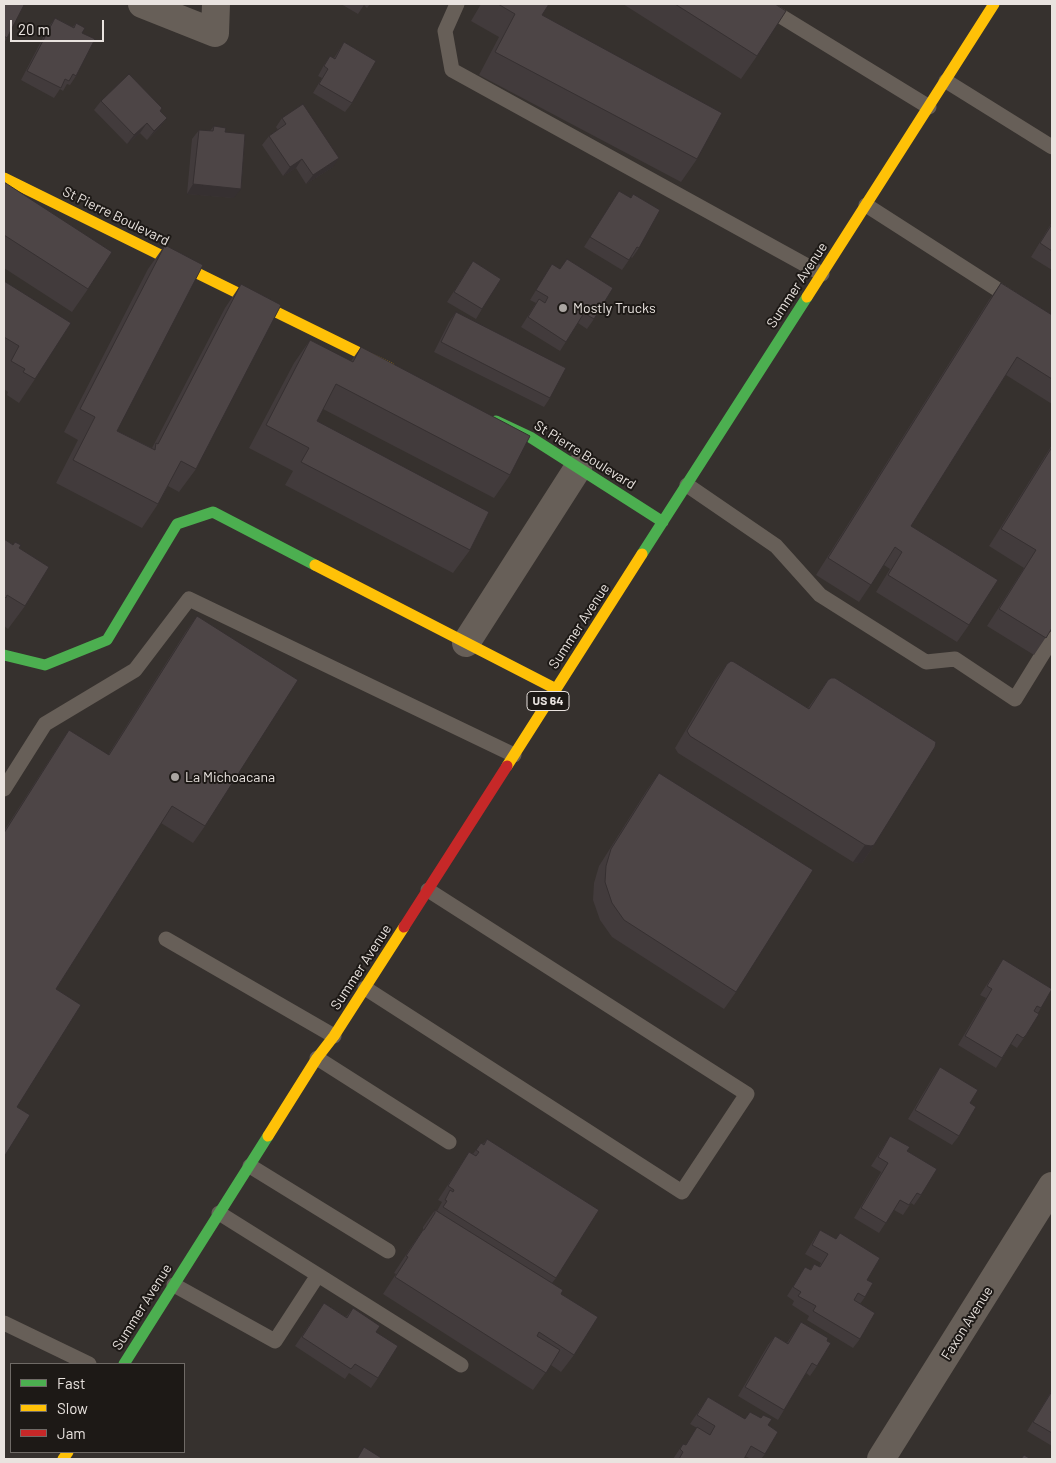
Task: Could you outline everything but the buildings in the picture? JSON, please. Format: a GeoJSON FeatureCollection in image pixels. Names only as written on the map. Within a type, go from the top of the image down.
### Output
{"type":"FeatureCollection","features":[{"type":"Feature","properties":{"kind":"main road","name":"Summer Avenue"},"geometry":{"type":"LineString","coordinates":[[125,1363],[317,1058],[334,1036],[428,890],[946,81],[990,5]]}},
{"type":"Feature","properties":{"kind":"main road","name":"St Pierre Boulevard"},"geometry":{"type":"LineString","coordinates":[[4,178],[401,374]]}},
{"type":"Feature","properties":{"kind":"main road","name":"St Pierre Boulevard"},"geometry":{"type":"LineString","coordinates":[[490,418],[530,438],[663,522]]}},
{"type":"Feature","properties":{"kind":"main road"},"geometry":{"type":"LineString","coordinates":[[4,655],[45,664],[107,640],[177,524],[213,512],[556,689]]}},
{"type":"Feature","properties":{"kind":"street"},"geometry":{"type":"LineString","coordinates":[[142,4],[215,33],[216,4]]}},
{"type":"Feature","properties":{"kind":"street"},"geometry":{"type":"LineString","coordinates":[[466,643],[578,468]]}},
{"type":"Feature","properties":{"kind":"street","name":"Faxon Avenue"},"geometry":{"type":"LineString","coordinates":[[881,1459],[1052,1186]]}},
{"type":"Feature","properties":{"kind":"lane"},"geometry":{"type":"LineString","coordinates":[[457,4],[445,31],[452,70],[822,274]]}},
{"type":"Feature","properties":{"kind":"lane"},"geometry":{"type":"LineString","coordinates":[[762,4],[929,107]]}},
{"type":"Feature","properties":{"kind":"lane"},"geometry":{"type":"LineString","coordinates":[[946,81],[1052,147]]}},
{"type":"Feature","properties":{"kind":"lane"},"geometry":{"type":"LineString","coordinates":[[866,205],[1028,309]]}},
{"type":"Feature","properties":{"kind":"lane"},"geometry":{"type":"LineString","coordinates":[[687,485],[776,546],[820,595],[926,662],[955,659],[1015,699],[1052,639]]}},
{"type":"Feature","properties":{"kind":"lane"},"geometry":{"type":"LineString","coordinates":[[4,789],[45,724],[135,670],[189,599],[514,755]]}},
{"type":"Feature","properties":{"kind":"lane"},"geometry":{"type":"LineString","coordinates":[[364,988],[682,1192],[746,1094],[428,890]]}},
{"type":"Feature","properties":{"kind":"lane"},"geometry":{"type":"LineString","coordinates":[[166,939],[334,1036]]}},
{"type":"Feature","properties":{"kind":"lane"},"geometry":{"type":"LineString","coordinates":[[317,1058],[449,1142]]}},
{"type":"Feature","properties":{"kind":"lane"},"geometry":{"type":"LineString","coordinates":[[250,1166],[388,1251]]}},
{"type":"Feature","properties":{"kind":"lane"},"geometry":{"type":"LineString","coordinates":[[219,1213],[461,1365]]}},
{"type":"Feature","properties":{"kind":"lane"},"geometry":{"type":"LineString","coordinates":[[174,1285],[275,1341],[318,1275]]}},
{"type":"Feature","properties":{"kind":"lane"},"geometry":{"type":"LineString","coordinates":[[4,1323],[87,1363]]}},
{"type":"Feature","properties":{"kind":"traffic: fast"},"geometry":{"type":"LineString","coordinates":[[642,554],[807,297]]}},
{"type":"Feature","properties":{"kind":"traffic: fast"},"geometry":{"type":"LineString","coordinates":[[496,421],[530,437],[663,522]]}},
{"type":"Feature","properties":{"kind":"traffic: fast"},"geometry":{"type":"LineString","coordinates":[[4,655],[45,665],[107,640],[177,524],[213,512],[315,565]]}},
{"type":"Feature","properties":{"kind":"traffic: fast"},"geometry":{"type":"LineString","coordinates":[[125,1363],[268,1136]]}},
{"type":"Feature","properties":{"kind":"traffic: slow"},"geometry":{"type":"LineString","coordinates":[[807,297],[994,4]]}},
{"type":"Feature","properties":{"kind":"traffic: slow"},"geometry":{"type":"LineString","coordinates":[[4,178],[390,368]]}},
{"type":"Feature","properties":{"kind":"traffic: slow"},"geometry":{"type":"LineString","coordinates":[[507,766],[642,554]]}},
{"type":"Feature","properties":{"kind":"traffic: slow"},"geometry":{"type":"LineString","coordinates":[[315,565],[556,689]]}},
{"type":"Feature","properties":{"kind":"traffic: slow"},"geometry":{"type":"LineString","coordinates":[[268,1136],[404,927]]}},
{"type":"Feature","properties":{"kind":"traffic: slow"},"geometry":{"type":"LineString","coordinates":[[63,1459],[67,1453]]}},
{"type":"Feature","properties":{"kind":"traffic: jam"},"geometry":{"type":"LineString","coordinates":[[404,927],[507,766]]}},
{"type":"Feature","properties":{"kind":"place","name":"Mostly Trucks"},"geometry":{"type":"Point","coordinates":[563,308]}},
{"type":"Feature","properties":{"kind":"place","name":"La Michoacana"},"geometry":{"type":"Point","coordinates":[175,777]}}]}
